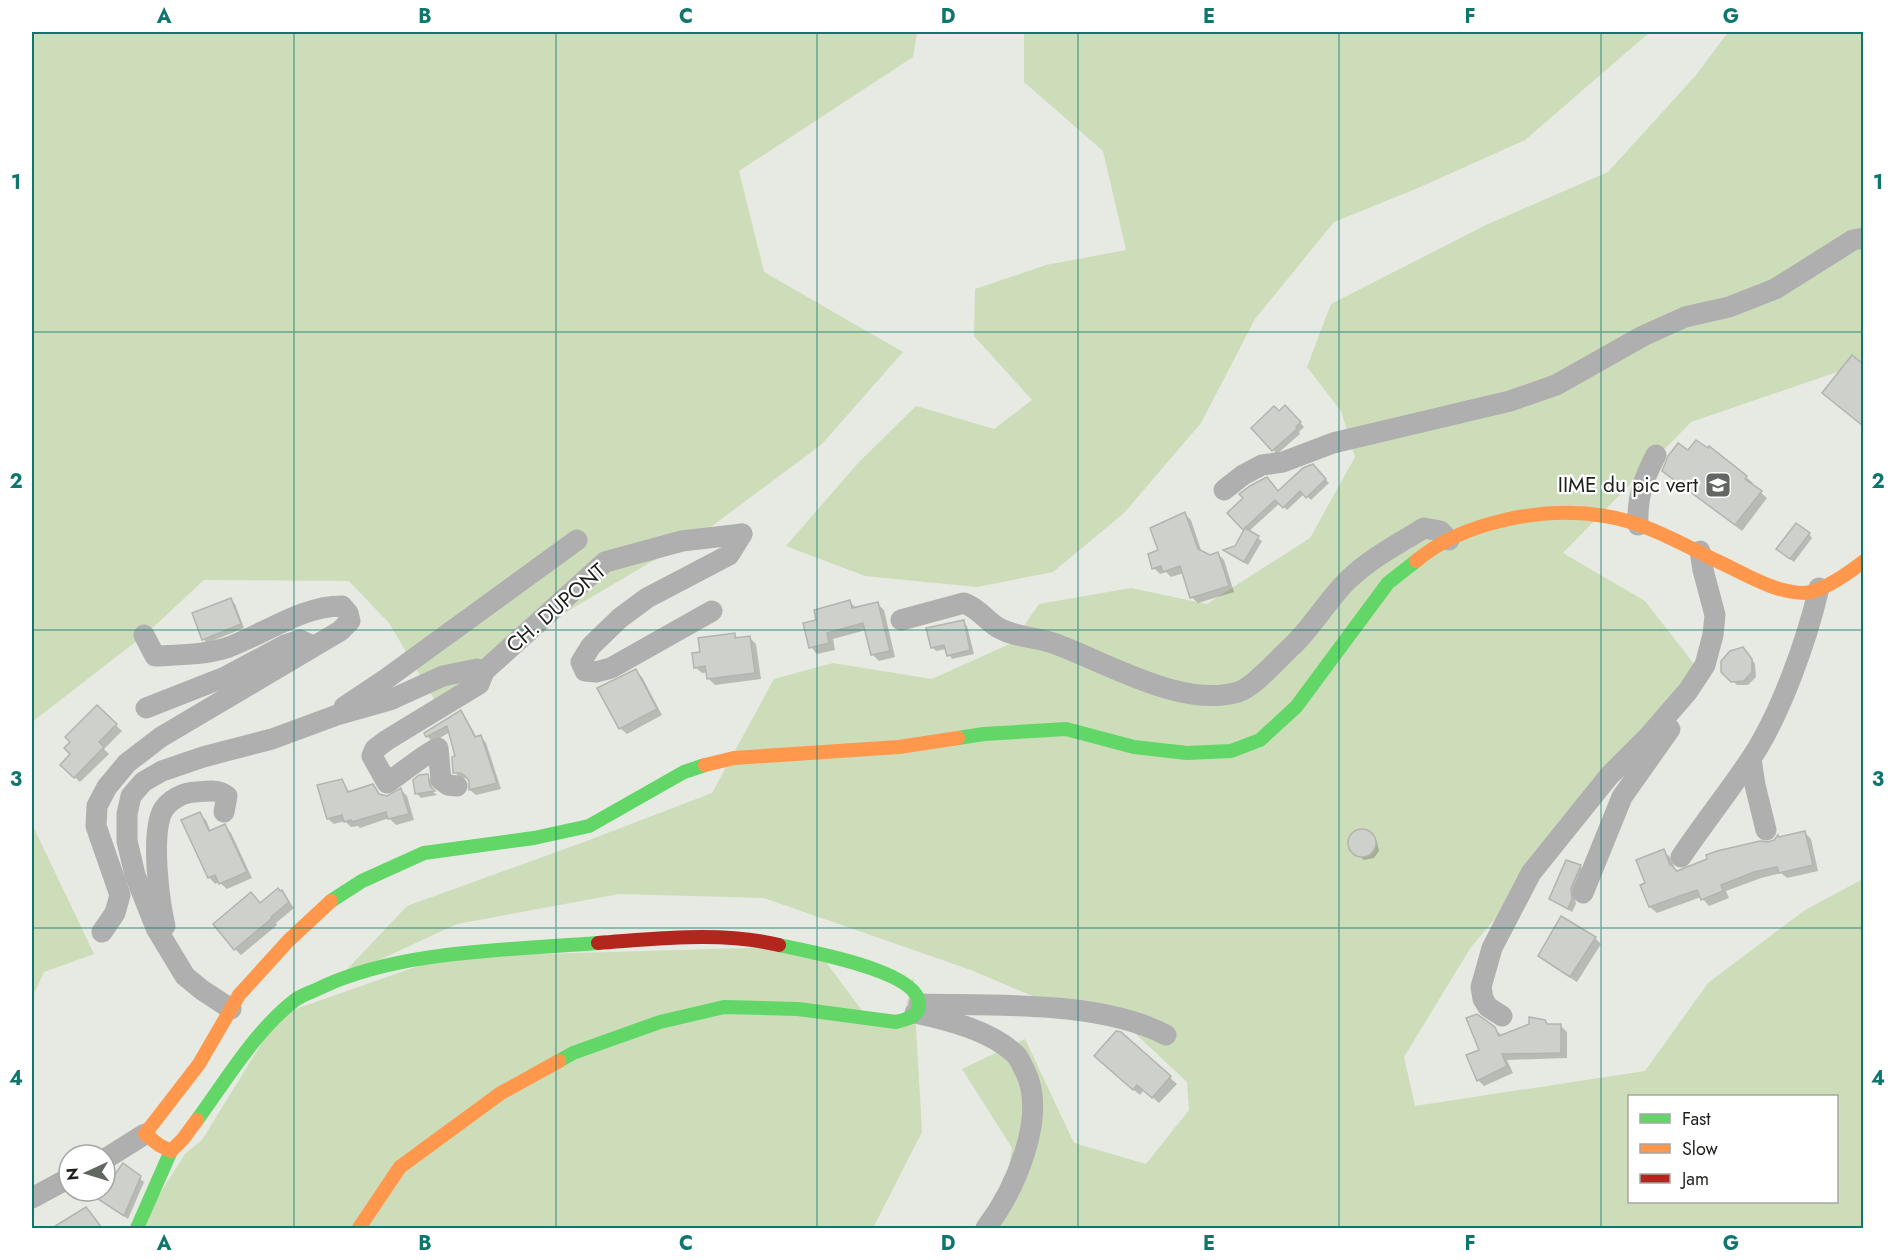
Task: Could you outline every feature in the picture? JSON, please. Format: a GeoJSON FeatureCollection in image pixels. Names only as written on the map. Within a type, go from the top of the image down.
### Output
{"type":"FeatureCollection","features":[{"type":"Feature","properties":{"kind":"street"},"geometry":{"type":"LineString","coordinates":[[1224,490],[1262,465],[1283,462],[1333,443],[1510,401],[1556,385],[1643,336],[1685,317],[1729,307],[1775,289],[1853,240],[1863,238]]}},
{"type":"Feature","properties":{"kind":"street"},"geometry":{"type":"LineString","coordinates":[[1638,525],[1637,512],[1642,482],[1656,455]]}},
{"type":"Feature","properties":{"kind":"street"},"geometry":{"type":"LineString","coordinates":[[117,1152],[145,1134],[199,1064],[239,995],[289,940],[332,901],[362,881],[424,853],[534,838],[589,826],[684,772],[711,763],[766,755],[899,747],[984,734],[1066,729],[1134,747],[1187,753],[1231,751],[1260,740],[1296,707],[1388,583],[1431,548],[1490,523],[1551,512],[1606,516],[1638,525],[1700,551],[1779,589],[1806,593],[1850,573],[1863,561]]}},
{"type":"Feature","properties":{"kind":"street"},"geometry":{"type":"LineString","coordinates":[[901,620],[964,603],[974,606],[995,626],[1004,630],[1051,643],[1186,694],[1217,696],[1241,691],[1262,674],[1296,643],[1349,579],[1375,558],[1424,528],[1440,531],[1449,540]]}},
{"type":"Feature","properties":{"kind":"street","name":"CH. DUPONT"},"geometry":{"type":"LineString","coordinates":[[457,786],[447,785],[441,780],[438,748],[433,749],[387,783],[372,756],[375,749],[387,740],[479,684],[482,673],[605,562],[682,540],[741,534],[729,555],[656,593],[620,618],[591,646],[581,662],[585,670],[596,672],[611,668],[712,612]]}},
{"type":"Feature","properties":{"kind":"street"},"geometry":{"type":"LineString","coordinates":[[332,717],[337,711],[386,679],[577,540]]}},
{"type":"Feature","properties":{"kind":"street"},"geometry":{"type":"LineString","coordinates":[[1700,551],[1715,615]]}},
{"type":"Feature","properties":{"kind":"street"},"geometry":{"type":"LineString","coordinates":[[1583,893],[1622,796],[1677,719],[1705,665],[1728,566]]}},
{"type":"Feature","properties":{"kind":"street"},"geometry":{"type":"LineString","coordinates":[[1681,857],[1751,759],[1779,706],[1808,628],[1819,588]]}},
{"type":"Feature","properties":{"kind":"street"},"geometry":{"type":"LineString","coordinates":[[102,932],[115,913],[120,895],[96,826],[97,806],[107,787],[128,762],[161,737],[340,631],[350,621],[348,613],[342,606],[328,606],[228,647],[188,655],[155,656],[144,635]]}},
{"type":"Feature","properties":{"kind":"street"},"geometry":{"type":"LineString","coordinates":[[146,708],[225,677],[285,645],[300,640],[313,646]]}},
{"type":"Feature","properties":{"kind":"street"},"geometry":{"type":"LineString","coordinates":[[1502,1016],[1488,1007],[1483,999],[1481,987],[1492,948],[1532,873],[1609,776],[1688,691],[1705,665]]}},
{"type":"Feature","properties":{"kind":"street"},"geometry":{"type":"LineString","coordinates":[[231,1009],[185,976],[156,928],[135,875],[127,841],[127,813],[131,796],[143,782],[162,771],[203,757],[272,739],[332,717],[390,700],[443,676],[477,669],[482,673]]}},
{"type":"Feature","properties":{"kind":"street"},"geometry":{"type":"LineString","coordinates":[[1751,759],[1766,830]]}},
{"type":"Feature","properties":{"kind":"street"},"geometry":{"type":"LineString","coordinates":[[172,954],[162,914],[158,875],[158,831],[162,813],[168,803],[177,797],[190,792],[207,791],[220,791],[227,796],[224,812]]}},
{"type":"Feature","properties":{"kind":"street"},"geometry":{"type":"LineString","coordinates":[[99,801],[108,802],[117,849],[135,875]]}},
{"type":"Feature","properties":{"kind":"street"},"geometry":{"type":"LineString","coordinates":[[138,1228],[171,1151],[183,1139],[249,1049],[282,1011],[298,998],[338,978],[444,955],[671,938],[755,939],[837,958],[895,977],[914,991],[917,1008],[910,1018],[896,1022],[798,1009],[724,1006],[660,1022],[573,1053],[501,1093],[400,1167],[359,1228]]}},
{"type":"Feature","properties":{"kind":"street"},"geometry":{"type":"LineString","coordinates":[[917,1008],[1065,1008],[1147,1025],[1166,1035]]}},
{"type":"Feature","properties":{"kind":"street"},"geometry":{"type":"LineString","coordinates":[[917,1008],[995,1041],[1017,1056],[1031,1084],[1033,1115],[1026,1146],[1014,1183],[1001,1208],[986,1228]]}},
{"type":"Feature","properties":{"kind":"street"},"geometry":{"type":"LineString","coordinates":[[145,1134],[171,1151]]}},
{"type":"Feature","properties":{"kind":"street"},"geometry":{"type":"LineString","coordinates":[[32,1198],[57,1184]]}},
{"type":"Feature","properties":{"kind":"green space"},"geometry":{"type":"Polygon","coordinates":[[[32,32],[917,32],[913,57],[739,171],[764,272],[903,352],[821,445],[685,546],[651,562],[532,632],[437,704],[389,623],[349,581],[204,580],[147,633],[32,722],[32,32]]]}},
{"type":"Feature","properties":{"kind":"green space"},"geometry":{"type":"Polygon","coordinates":[[[1024,32],[1650,32],[1525,140],[1418,188],[1334,222],[1255,319],[1201,423],[1124,513],[1053,572],[977,587],[865,576],[786,546],[859,462],[916,406],[994,429],[1032,400],[974,336],[975,289],[1046,265],[1126,250],[1103,151],[1024,82],[1024,32]]]}},
{"type":"Feature","properties":{"kind":"green space"},"geometry":{"type":"Polygon","coordinates":[[[1728,32],[1863,32],[1863,377],[1837,372],[1691,422],[1563,553],[1645,601],[1697,668],[1588,810],[1471,947],[1404,1057],[1415,1106],[1645,1071],[1708,983],[1805,910],[1863,879],[1863,1228],[999,1228],[1012,1148],[962,1069],[1025,1039],[1074,1143],[1146,1164],[1189,1110],[1187,1082],[1124,1023],[1037,998],[971,970],[764,898],[619,894],[457,924],[338,979],[407,906],[712,793],[774,679],[833,663],[932,679],[1012,643],[1039,604],[1131,588],[1207,604],[1310,538],[1355,457],[1341,411],[1307,367],[1331,304],[1486,225],[1608,172],[1697,74],[1728,32]]]}},
{"type":"Feature","properties":{"kind":"green space"},"geometry":{"type":"Polygon","coordinates":[[[32,824],[94,954],[44,972],[32,998],[32,824]]]}},
{"type":"Feature","properties":{"kind":"green space"},"geometry":{"type":"Polygon","coordinates":[[[814,946],[866,1016],[904,1016],[913,976],[922,1132],[873,1228],[138,1228],[185,1154],[202,1140],[263,1041],[287,1012],[444,957],[814,946]]]}},
{"type":"Feature","properties":{"kind":"building"},"geometry":{"type":"Polygon","coordinates":[[[1852,355],[1863,364],[1863,426],[1822,393],[1852,355]]]}},
{"type":"Feature","properties":{"kind":"building"},"geometry":{"type":"Polygon","coordinates":[[[1285,405],[1301,422],[1296,427],[1297,429],[1272,451],[1251,428],[1274,406],[1279,411],[1285,405]]]}},
{"type":"Feature","properties":{"kind":"building","name":"IIME du pic vert"},"geometry":{"type":"Polygon","coordinates":[[[1696,440],[1708,448],[1709,446],[1747,476],[1745,479],[1762,491],[1735,525],[1662,471],[1668,456],[1678,443],[1688,450],[1696,440]]]}},
{"type":"Feature","properties":{"kind":"building"},"geometry":{"type":"Polygon","coordinates":[[[1313,464],[1326,479],[1306,498],[1300,491],[1283,508],[1275,500],[1243,530],[1227,513],[1243,498],[1239,494],[1250,486],[1267,477],[1278,491],[1303,468],[1313,464]]]}},
{"type":"Feature","properties":{"kind":"building"},"geometry":{"type":"Polygon","coordinates":[[[1185,512],[1198,549],[1210,555],[1218,552],[1229,586],[1190,598],[1180,566],[1163,572],[1161,566],[1152,569],[1148,554],[1158,550],[1150,528],[1185,512]]]}},
{"type":"Feature","properties":{"kind":"building"},"geometry":{"type":"Polygon","coordinates":[[[1796,523],[1810,533],[1790,559],[1776,549],[1796,523]]]}},
{"type":"Feature","properties":{"kind":"building"},"geometry":{"type":"Polygon","coordinates":[[[1245,528],[1259,536],[1244,562],[1223,550],[1235,546],[1245,528]]]}},
{"type":"Feature","properties":{"kind":"building"},"geometry":{"type":"Polygon","coordinates":[[[231,598],[241,624],[202,640],[192,613],[231,598]]]}},
{"type":"Feature","properties":{"kind":"building"},"geometry":{"type":"Polygon","coordinates":[[[850,600],[852,608],[878,602],[890,651],[871,655],[863,623],[827,633],[829,643],[809,648],[803,623],[816,620],[814,610],[850,600]]]}},
{"type":"Feature","properties":{"kind":"building"},"geometry":{"type":"Polygon","coordinates":[[[964,620],[970,650],[947,656],[944,645],[931,648],[926,628],[964,620]]]}},
{"type":"Feature","properties":{"kind":"building"},"geometry":{"type":"Polygon","coordinates":[[[735,633],[735,638],[750,636],[755,673],[707,679],[705,666],[694,668],[692,653],[700,652],[698,638],[735,633]]]}},
{"type":"Feature","properties":{"kind":"building"},"geometry":{"type":"Polygon","coordinates":[[[1743,647],[1752,659],[1752,672],[1744,681],[1731,682],[1721,672],[1721,661],[1730,651],[1743,647]]]}},
{"type":"Feature","properties":{"kind":"building"},"geometry":{"type":"Polygon","coordinates":[[[636,669],[657,709],[619,729],[597,688],[636,669]]]}},
{"type":"Feature","properties":{"kind":"building"},"geometry":{"type":"Polygon","coordinates":[[[97,705],[117,724],[99,742],[104,747],[74,778],[60,765],[70,754],[64,748],[70,742],[65,737],[97,705]]]}},
{"type":"Feature","properties":{"kind":"building"},"geometry":{"type":"Polygon","coordinates":[[[461,710],[475,737],[481,735],[497,783],[469,790],[469,781],[465,776],[461,773],[453,773],[452,757],[455,756],[447,726],[426,737],[424,733],[461,710]]]}},
{"type":"Feature","properties":{"kind":"building"},"geometry":{"type":"Polygon","coordinates":[[[428,774],[430,786],[435,791],[415,794],[413,780],[419,775],[428,774]]]}},
{"type":"Feature","properties":{"kind":"building"},"geometry":{"type":"Polygon","coordinates":[[[342,779],[348,792],[373,784],[379,794],[387,796],[401,788],[409,814],[388,819],[386,812],[352,822],[351,820],[344,822],[342,815],[327,819],[317,785],[342,779]]]}},
{"type":"Feature","properties":{"kind":"building"},"geometry":{"type":"Polygon","coordinates":[[[200,812],[209,831],[225,824],[247,872],[219,884],[215,875],[208,878],[181,820],[200,812]]]}},
{"type":"Feature","properties":{"kind":"building"},"geometry":{"type":"Polygon","coordinates":[[[1362,829],[1372,833],[1376,843],[1372,853],[1362,857],[1352,853],[1348,843],[1352,833],[1362,829]]]}},
{"type":"Feature","properties":{"kind":"building"},"geometry":{"type":"Polygon","coordinates":[[[1805,831],[1813,865],[1779,873],[1777,867],[1754,872],[1721,885],[1723,891],[1701,900],[1697,890],[1649,907],[1640,885],[1645,883],[1636,860],[1664,849],[1670,865],[1677,871],[1707,859],[1706,855],[1717,851],[1760,841],[1768,842],[1774,840],[1778,835],[1779,837],[1805,831]]]}},
{"type":"Feature","properties":{"kind":"building"},"geometry":{"type":"Polygon","coordinates":[[[1566,860],[1581,865],[1571,888],[1572,899],[1568,909],[1549,899],[1566,860]]]}},
{"type":"Feature","properties":{"kind":"building"},"geometry":{"type":"Polygon","coordinates":[[[278,888],[282,890],[289,902],[234,950],[213,924],[251,892],[260,903],[278,888]]]}},
{"type":"Feature","properties":{"kind":"building"},"geometry":{"type":"Polygon","coordinates":[[[1561,916],[1596,937],[1570,977],[1538,956],[1561,916]]]}},
{"type":"Feature","properties":{"kind":"building"},"geometry":{"type":"Polygon","coordinates":[[[1477,1014],[1495,1027],[1499,1036],[1529,1024],[1529,1017],[1545,1020],[1547,1024],[1561,1024],[1561,1053],[1502,1054],[1507,1066],[1477,1081],[1466,1055],[1479,1050],[1466,1018],[1477,1014]]]}},
{"type":"Feature","properties":{"kind":"building"},"geometry":{"type":"Polygon","coordinates":[[[1116,1031],[1121,1032],[1171,1076],[1152,1098],[1137,1085],[1133,1090],[1094,1056],[1116,1031]]]}},
{"type":"Feature","properties":{"kind":"building"},"geometry":{"type":"Polygon","coordinates":[[[123,1163],[141,1176],[124,1216],[104,1203],[117,1203],[117,1171],[123,1163]]]}},
{"type":"Feature","properties":{"kind":"building"},"geometry":{"type":"Polygon","coordinates":[[[86,1207],[102,1228],[52,1228],[86,1207]]]}},
{"type":"Feature","properties":{"kind":"traffic: fast"},"geometry":{"type":"LineString","coordinates":[[958,738],[984,734],[1066,729],[1134,747],[1187,753],[1231,751],[1260,740],[1296,707],[1388,583],[1416,561]]}},
{"type":"Feature","properties":{"kind":"traffic: fast"},"geometry":{"type":"LineString","coordinates":[[331,901],[362,881],[424,853],[534,838],[589,826],[684,772],[705,765]]}},
{"type":"Feature","properties":{"kind":"traffic: fast"},"geometry":{"type":"LineString","coordinates":[[197,1120],[242,1056],[267,1026],[295,1000],[307,994],[351,975],[419,959],[492,950],[598,943]]}},
{"type":"Feature","properties":{"kind":"traffic: fast"},"geometry":{"type":"LineString","coordinates":[[559,1061],[573,1053],[660,1022],[724,1007],[798,1009],[896,1022],[912,1017],[919,1008],[914,991],[881,972],[835,957],[779,945]]}},
{"type":"Feature","properties":{"kind":"traffic: fast"},"geometry":{"type":"LineString","coordinates":[[137,1228],[171,1151]]}},
{"type":"Feature","properties":{"kind":"traffic: slow"},"geometry":{"type":"LineString","coordinates":[[1416,561],[1435,547],[1481,527],[1531,515],[1556,513],[1605,516],[1634,523],[1675,540],[1758,581],[1793,592],[1804,593],[1819,589],[1844,576],[1864,561]]}},
{"type":"Feature","properties":{"kind":"traffic: slow"},"geometry":{"type":"LineString","coordinates":[[705,765],[734,758],[899,747],[958,738]]}},
{"type":"Feature","properties":{"kind":"traffic: slow"},"geometry":{"type":"LineString","coordinates":[[197,1120],[171,1151],[145,1134],[199,1064],[239,995],[289,940],[331,901]]}},
{"type":"Feature","properties":{"kind":"traffic: slow"},"geometry":{"type":"LineString","coordinates":[[359,1228],[400,1167],[501,1093],[559,1061]]}},
{"type":"Feature","properties":{"kind":"traffic: jam"},"geometry":{"type":"LineString","coordinates":[[598,943],[712,937],[779,945]]}},
{"type":"Feature","properties":{"kind":"place","name":"IIME du pic vert"},"geometry":{"type":"Point","coordinates":[1718,485]}}]}
